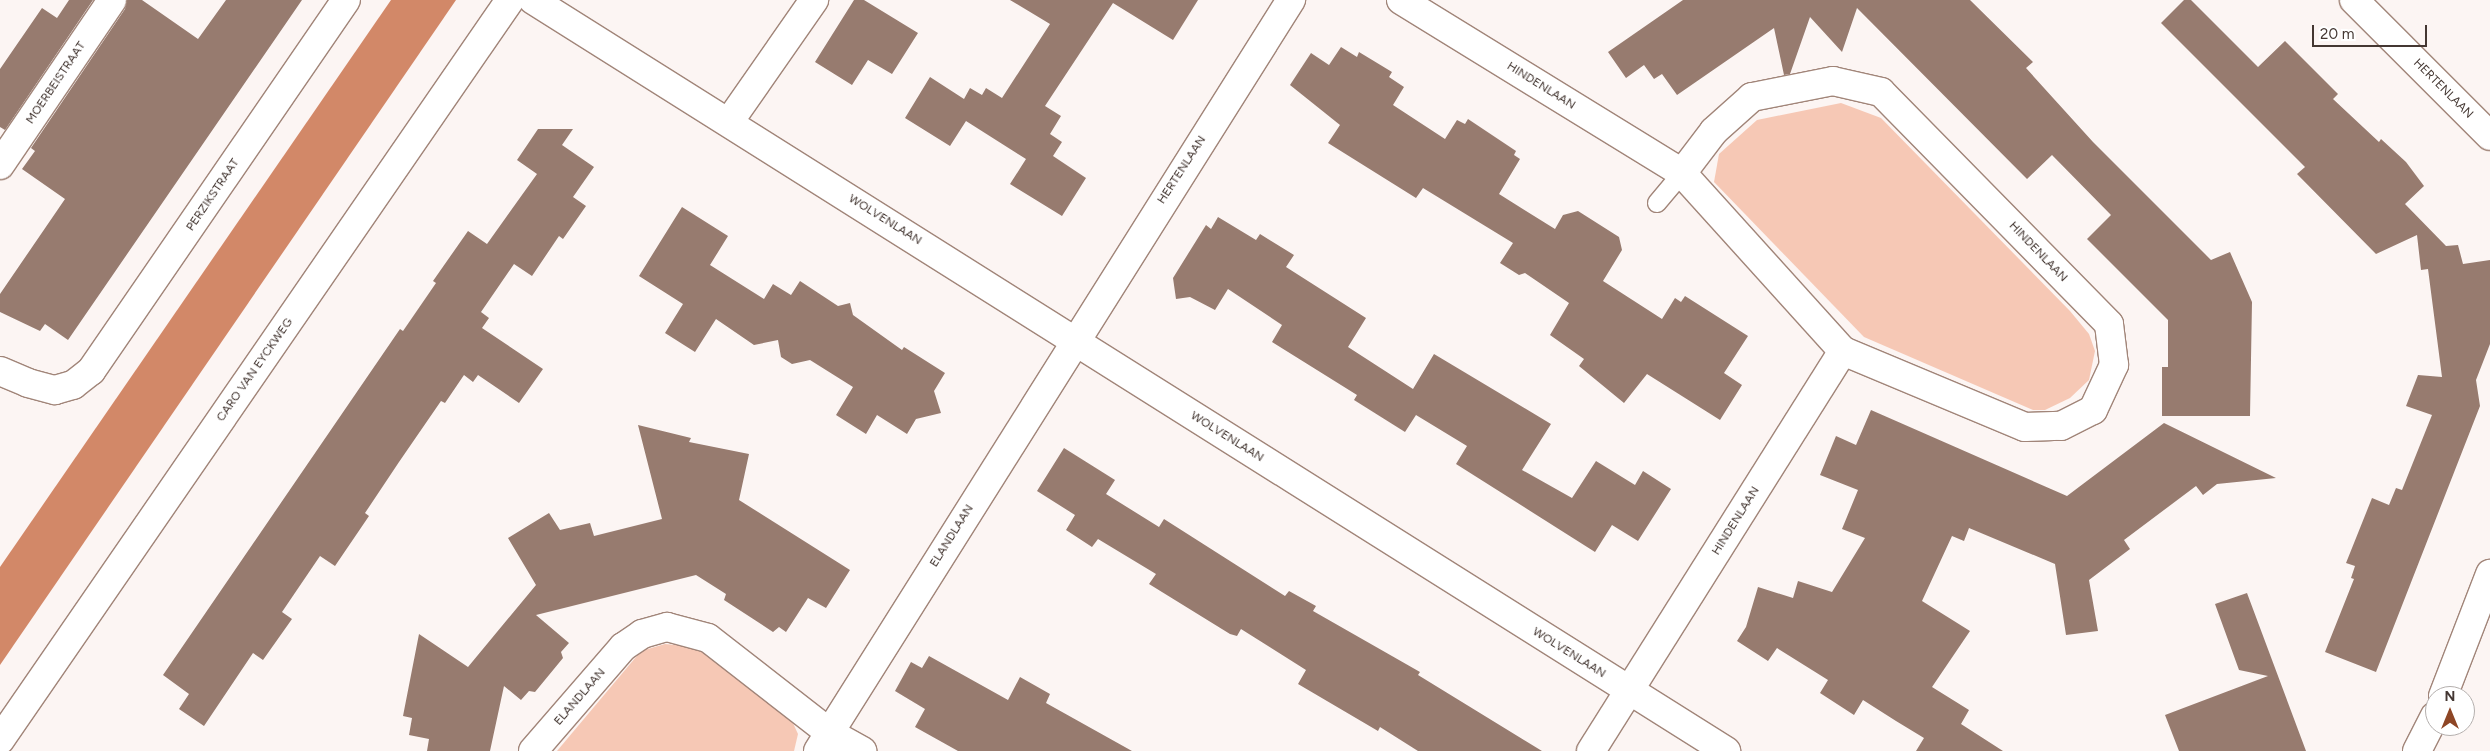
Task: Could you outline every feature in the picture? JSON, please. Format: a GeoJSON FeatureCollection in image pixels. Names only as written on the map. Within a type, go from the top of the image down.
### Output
{"type":"FeatureCollection","features":[{"type":"Feature","properties":{"kind":"street","name":"MOERBEISTRAAT"},"geometry":{"type":"LineString","coordinates":[[0,165],[112,0]]}},
{"type":"Feature","properties":{"kind":"street","name":"PERZIKSTRAAT"},"geometry":{"type":"LineString","coordinates":[[0,371],[28,384],[55,390],[73,385],[91,371],[346,0]]}},
{"type":"Feature","properties":{"kind":"street","name":"CARO VAN EYCKWEG"},"geometry":{"type":"LineString","coordinates":[[0,740],[510,0]]}},
{"type":"Feature","properties":{"kind":"street","name":"WOLVENLAAN"},"geometry":{"type":"LineString","coordinates":[[533,0],[1726,751]]}},
{"type":"Feature","properties":{"kind":"street"},"geometry":{"type":"LineString","coordinates":[[729,122],[814,0]]}},
{"type":"Feature","properties":{"kind":"street","name":"HERTENLAAN"},"geometry":{"type":"LineString","coordinates":[[1074,340],[1291,0]]}},
{"type":"Feature","properties":{"kind":"street","name":"HINDENLAAN"},"geometry":{"type":"LineString","coordinates":[[1401,0],[1682,173],[1843,351],[2025,427],[2061,426],[2093,410],[2114,365],[2109,324],[1881,92],[1833,82],[1752,97],[1714,130],[1682,173]]}},
{"type":"Feature","properties":{"kind":"street","name":"HERTENLAAN"},"geometry":{"type":"LineString","coordinates":[[2354,0],[2490,136]]}},
{"type":"Feature","properties":{"kind":"street","name":"ELANDLAAN"},"geometry":{"type":"LineString","coordinates":[[824,742],[1074,340]]}},
{"type":"Feature","properties":{"kind":"street","name":"HINDENLAAN"},"geometry":{"type":"LineString","coordinates":[[1629,690],[1843,351]]}},
{"type":"Feature","properties":{"kind":"street"},"geometry":{"type":"LineString","coordinates":[[2447,686],[2490,574]]}},
{"type":"Feature","properties":{"kind":"street","name":"ELANDLAAN"},"geometry":{"type":"LineString","coordinates":[[533,751],[623,647],[642,634],[667,627],[708,638],[824,742],[862,751]]}},
{"type":"Feature","properties":{"kind":"street"},"geometry":{"type":"LineString","coordinates":[[1591,751],[1629,690]]}},
{"type":"Feature","properties":{"kind":"street"},"geometry":{"type":"LineString","coordinates":[[2417,751],[2425,735]]}},
{"type":"Feature","properties":{"kind":"lane"},"geometry":{"type":"LineString","coordinates":[[1657,203],[1682,173]]}},
{"type":"Feature","properties":{"kind":"shaded area"},"geometry":{"type":"Polygon","coordinates":[[[391,0],[456,0],[0,665],[0,567],[391,0]]]}},
{"type":"Feature","properties":{"kind":"shaded area"},"geometry":{"type":"Polygon","coordinates":[[[1841,103],[1881,118],[2070,311],[2089,334],[2095,351],[2089,380],[2070,398],[2045,410],[2033,410],[1864,337],[1714,182],[1719,154],[1757,120],[1841,103]]]}},
{"type":"Feature","properties":{"kind":"shaded area"},"geometry":{"type":"Polygon","coordinates":[[[665,644],[696,647],[792,721],[798,734],[794,751],[557,751],[641,651],[665,644]]]}},
{"type":"Feature","properties":{"kind":"building"},"geometry":{"type":"Polygon","coordinates":[[[69,0],[93,0],[5,130],[0,127],[0,69],[42,8],[57,18],[69,0]]]}},
{"type":"Feature","properties":{"kind":"building"},"geometry":{"type":"Polygon","coordinates":[[[127,0],[142,0],[198,39],[226,0],[302,0],[68,340],[45,324],[40,331],[0,312],[0,294],[65,199],[22,169],[35,151],[31,148],[125,9],[127,0]]]}},
{"type":"Feature","properties":{"kind":"building"},"geometry":{"type":"Polygon","coordinates":[[[854,0],[864,0],[918,33],[892,74],[868,60],[852,85],[815,62],[854,0]]]}},
{"type":"Feature","properties":{"kind":"building"},"geometry":{"type":"Polygon","coordinates":[[[1010,0],[1198,0],[1173,40],[1113,3],[1045,106],[1061,116],[1050,134],[1062,142],[1053,156],[1086,178],[1062,216],[1010,184],[1026,159],[966,121],[950,146],[905,118],[930,77],[964,99],[970,88],[982,95],[986,88],[1002,98],[1050,24],[1010,0]]]}},
{"type":"Feature","properties":{"kind":"building"},"geometry":{"type":"Polygon","coordinates":[[[1683,0],[1970,0],[2033,62],[2026,68],[2093,142],[2211,260],[2230,252],[2252,302],[2250,416],[2162,416],[2162,367],[2168,367],[2168,320],[2087,239],[2111,215],[2052,155],[2027,179],[1857,8],[1842,52],[1810,17],[1790,74],[1784,75],[1774,28],[1677,95],[1662,74],[1654,79],[1644,65],[1626,78],[1608,52],[1683,0]]]}},
{"type":"Feature","properties":{"kind":"building"},"geometry":{"type":"Polygon","coordinates":[[[2184,0],[2191,0],[2258,67],[2285,41],[2338,94],[2333,99],[2379,142],[2381,139],[2406,162],[2424,186],[2405,204],[2446,246],[2458,245],[2463,264],[2490,260],[2490,344],[2476,380],[2480,406],[2376,672],[2325,652],[2354,579],[2351,578],[2355,566],[2346,563],[2372,498],[2389,505],[2396,488],[2402,490],[2432,415],[2406,406],[2418,375],[2442,377],[2428,269],[2421,270],[2417,235],[2376,254],[2297,174],[2305,167],[2161,23],[2184,0]]]}},
{"type":"Feature","properties":{"kind":"building"},"geometry":{"type":"Polygon","coordinates":[[[1341,47],[1357,57],[1359,52],[1392,72],[1389,77],[1404,87],[1393,105],[1445,139],[1457,120],[1465,124],[1468,119],[1516,151],[1514,155],[1520,159],[1499,194],[1555,229],[1563,215],[1578,211],[1619,237],[1622,250],[1603,281],[1662,319],[1675,298],[1681,302],[1685,296],[1748,336],[1724,373],[1742,385],[1720,420],[1647,374],[1624,403],[1579,366],[1584,359],[1550,335],[1569,303],[1525,273],[1519,275],[1500,263],[1513,243],[1423,188],[1416,198],[1328,143],[1340,125],[1290,85],[1311,53],[1329,65],[1341,47]]]}},
{"type":"Feature","properties":{"kind":"building"},"geometry":{"type":"Polygon","coordinates":[[[538,129],[573,129],[562,145],[594,167],[573,197],[586,206],[563,239],[559,236],[532,276],[514,264],[481,312],[489,318],[482,328],[543,369],[519,403],[478,375],[473,382],[464,375],[445,403],[441,401],[399,462],[365,513],[369,516],[335,566],[320,556],[282,612],[292,619],[263,660],[253,653],[204,726],[179,709],[189,694],[163,675],[400,329],[403,331],[436,283],[433,281],[468,231],[487,244],[537,174],[517,160],[538,129]]]}},
{"type":"Feature","properties":{"kind":"building"},"geometry":{"type":"Polygon","coordinates":[[[682,207],[728,236],[710,265],[764,299],[773,284],[791,295],[800,281],[838,306],[850,303],[853,315],[902,350],[904,347],[945,373],[934,391],[941,413],[916,419],[907,434],[877,415],[866,434],[836,415],[853,387],[810,360],[792,364],[781,357],[778,340],[754,345],[716,319],[695,352],[665,333],[683,304],[639,276],[682,207]]]}},
{"type":"Feature","properties":{"kind":"building"},"geometry":{"type":"Polygon","coordinates":[[[1218,217],[1256,240],[1260,234],[1294,255],[1286,267],[1366,318],[1348,347],[1413,389],[1434,354],[1551,424],[1522,470],[1572,498],[1596,461],[1635,485],[1643,471],[1671,489],[1638,541],[1612,525],[1595,552],[1456,464],[1467,446],[1416,415],[1405,432],[1354,400],[1357,395],[1272,342],[1282,325],[1228,289],[1215,310],[1190,297],[1176,299],[1173,278],[1206,225],[1211,229],[1218,217]]]}},
{"type":"Feature","properties":{"kind":"building"},"geometry":{"type":"Polygon","coordinates":[[[1871,410],[2067,496],[2164,423],[2276,478],[2217,484],[2203,495],[2196,486],[2124,540],[2130,549],[2089,580],[2098,631],[2066,635],[2055,564],[1969,528],[1964,541],[1952,536],[1922,601],[1970,631],[1932,687],[1969,710],[1961,724],[2003,751],[1916,751],[1924,738],[1863,700],[1854,715],[1820,693],[1828,680],[1777,648],[1768,661],[1737,641],[1746,627],[1758,587],[1793,598],[1798,581],[1832,592],[1865,538],[1842,529],[1858,490],[1820,475],[1836,436],[1856,445],[1871,410]]]}},
{"type":"Feature","properties":{"kind":"building"},"geometry":{"type":"Polygon","coordinates":[[[638,425],[691,438],[689,442],[749,454],[739,500],[850,570],[826,608],[808,598],[786,632],[779,627],[773,632],[724,600],[726,594],[696,575],[536,615],[569,643],[561,652],[563,658],[535,692],[529,691],[521,700],[504,686],[490,751],[427,751],[429,739],[409,735],[412,718],[403,716],[419,634],[468,667],[536,585],[508,538],[549,513],[560,530],[590,523],[594,536],[662,519],[638,425]]]}},
{"type":"Feature","properties":{"kind":"building"},"geometry":{"type":"Polygon","coordinates":[[[1064,448],[1115,480],[1106,494],[1159,527],[1164,519],[1285,596],[1289,591],[1316,606],[1313,611],[1420,672],[1418,675],[1542,751],[1418,751],[1380,727],[1378,731],[1298,684],[1306,670],[1241,629],[1237,636],[1230,634],[1149,584],[1156,574],[1098,539],[1092,547],[1066,530],[1075,515],[1037,491],[1064,448]]]}},
{"type":"Feature","properties":{"kind":"building"},"geometry":{"type":"Polygon","coordinates":[[[2247,593],[2306,751],[2179,751],[2165,715],[2268,676],[2239,670],[2215,604],[2247,593]]]}},
{"type":"Feature","properties":{"kind":"building"},"geometry":{"type":"Polygon","coordinates":[[[929,656],[1008,700],[1020,677],[1050,694],[1046,703],[1132,751],[958,751],[915,727],[925,709],[895,691],[911,662],[922,668],[929,656]]]}}]}
